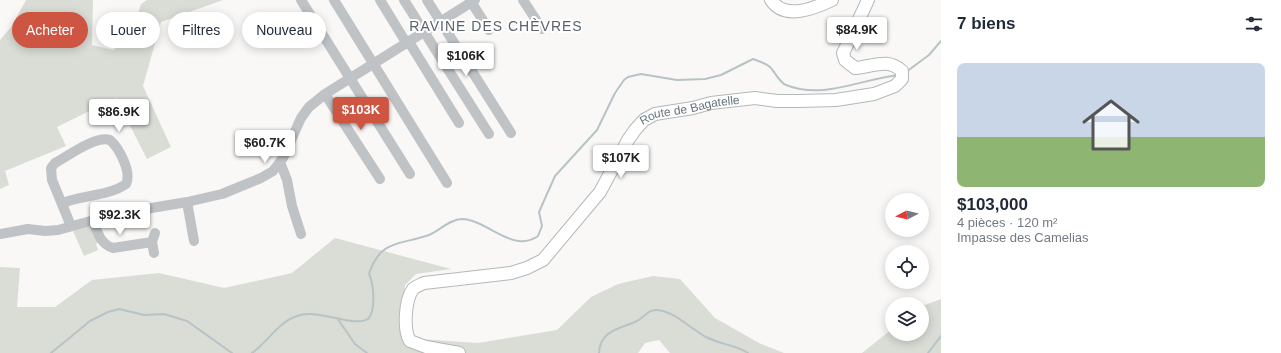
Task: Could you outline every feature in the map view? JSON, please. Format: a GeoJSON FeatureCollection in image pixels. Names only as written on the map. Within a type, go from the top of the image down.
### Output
{"type":"FeatureCollection","features":[{"type":"Feature","properties":{"kind":"main road"},"geometry":{"type":"LineString","coordinates":[[771,0],[778,7],[785,10],[802,11],[812,10],[832,0]]}},
{"type":"Feature","properties":{"kind":"main road","name":"Route de Bagatelle"},"geometry":{"type":"LineString","coordinates":[[459,353],[426,347],[410,341],[405,328],[408,301],[414,289],[424,283],[511,273],[543,260],[600,192],[628,140],[644,120],[655,114],[693,108],[711,103],[755,98],[777,101],[836,100],[874,94],[895,86],[900,73],[894,65],[883,64],[855,68],[845,60],[843,53],[868,0]]}},
{"type":"Feature","properties":{"kind":"street"},"geometry":{"type":"LineString","coordinates":[[301,0],[410,174]]}},
{"type":"Feature","properties":{"kind":"street"},"geometry":{"type":"LineString","coordinates":[[334,0],[447,183]]}},
{"type":"Feature","properties":{"kind":"street"},"geometry":{"type":"LineString","coordinates":[[380,0],[459,123]]}},
{"type":"Feature","properties":{"kind":"street"},"geometry":{"type":"LineString","coordinates":[[404,0],[489,134]]}},
{"type":"Feature","properties":{"kind":"street"},"geometry":{"type":"LineString","coordinates":[[427,0],[511,133]]}},
{"type":"Feature","properties":{"kind":"street"},"geometry":{"type":"LineString","coordinates":[[523,0],[542,30]]}},
{"type":"Feature","properties":{"kind":"street"},"geometry":{"type":"LineString","coordinates":[[0,234],[28,229],[45,231],[58,230],[93,220],[222,194],[261,178],[273,172],[288,150],[301,118],[309,106],[325,94],[408,43],[472,1],[489,30]]}},
{"type":"Feature","properties":{"kind":"street"},"geometry":{"type":"LineString","coordinates":[[325,94],[380,179]]}},
{"type":"Feature","properties":{"kind":"street"},"geometry":{"type":"LineString","coordinates":[[63,203],[74,198],[110,191],[126,184],[128,179],[127,170],[117,149],[110,140],[100,139],[55,163],[51,168],[51,174],[71,226]]}},
{"type":"Feature","properties":{"kind":"street"},"geometry":{"type":"LineString","coordinates":[[280,162],[287,180],[292,206],[302,234]]}},
{"type":"Feature","properties":{"kind":"street"},"geometry":{"type":"LineString","coordinates":[[187,202],[194,241]]}},
{"type":"Feature","properties":{"kind":"street"},"geometry":{"type":"LineString","coordinates":[[93,220],[101,240],[107,246],[113,248],[153,237],[154,253]]}},
{"type":"Feature","properties":{"kind":"shaded area"},"geometry":{"type":"Polygon","coordinates":[[[26,0],[93,0],[92,45],[96,46],[96,48],[113,50],[116,48],[154,48],[143,86],[171,147],[147,159],[116,98],[57,127],[66,146],[5,171],[9,185],[0,189],[0,40],[12,25],[12,48],[88,48],[88,12],[19,12],[26,0]]]}},
{"type":"Feature","properties":{"kind":"shaded area"},"geometry":{"type":"Polygon","coordinates":[[[147,0],[223,0],[189,12],[168,12],[168,20],[161,22],[160,26],[160,12],[139,12],[141,4],[147,0]]]}},
{"type":"Feature","properties":{"kind":"shaded area"},"geometry":{"type":"Polygon","coordinates":[[[91,226],[100,242],[96,244],[98,250],[84,256],[73,231],[91,226]]]}},
{"type":"Feature","properties":{"kind":"shaded area"},"geometry":{"type":"Polygon","coordinates":[[[335,238],[451,269],[416,274],[405,285],[401,328],[409,336],[419,339],[478,343],[557,330],[591,297],[618,284],[653,276],[680,279],[715,318],[759,343],[784,353],[670,353],[659,340],[645,343],[638,353],[0,353],[0,267],[20,268],[17,307],[55,307],[92,280],[159,273],[224,288],[292,273],[335,238]]]}},
{"type":"Feature","properties":{"kind":"shaded area"},"geometry":{"type":"Polygon","coordinates":[[[941,299],[941,353],[862,353],[885,335],[885,341],[929,341],[929,303],[941,299]]]}},
{"type":"Feature","properties":{"kind":"waterway","name":"RAVINE DES CHÈVRES"},"geometry":{"type":"LineString","coordinates":[[906,72],[929,55],[941,41]]}},
{"type":"Feature","properties":{"kind":"waterway","name":"RAVINE DES CHÈVRES"},"geometry":{"type":"LineString","coordinates":[[252,353],[279,327],[297,316],[316,314],[353,321],[368,319],[371,315],[373,304],[372,284],[369,274],[379,255],[385,249],[393,245],[429,235],[453,221],[462,219],[472,221],[510,239],[519,241],[529,240],[538,236],[542,226],[539,212],[555,176],[597,130],[615,93],[624,80],[628,77],[641,74],[677,80],[705,79],[721,75],[753,59],[770,67],[784,84],[800,89],[828,89],[899,75]]}},
{"type":"Feature","properties":{"kind":"waterway","name":"RAVINE DES CHÈVRES"},"geometry":{"type":"LineString","coordinates":[[51,353],[90,321],[108,312],[119,309],[144,315],[164,314],[187,321],[232,353]]}},
{"type":"Feature","properties":{"kind":"waterway"},"geometry":{"type":"LineString","coordinates":[[599,353],[600,345],[603,339],[612,331],[637,321],[649,312],[655,310],[664,311],[677,317],[706,337],[748,353]]}},
{"type":"Feature","properties":{"kind":"waterway"},"geometry":{"type":"LineString","coordinates":[[337,318],[355,344],[367,353]]}},
{"type":"Feature","properties":{"kind":"waterway"},"geometry":{"type":"LineString","coordinates":[[928,353],[941,336]]}},
{"type":"Feature","properties":{"kind":"district","name":"RAVINE DES CHÈVRES"},"geometry":{"type":"Point","coordinates":[496,26]}}]}
